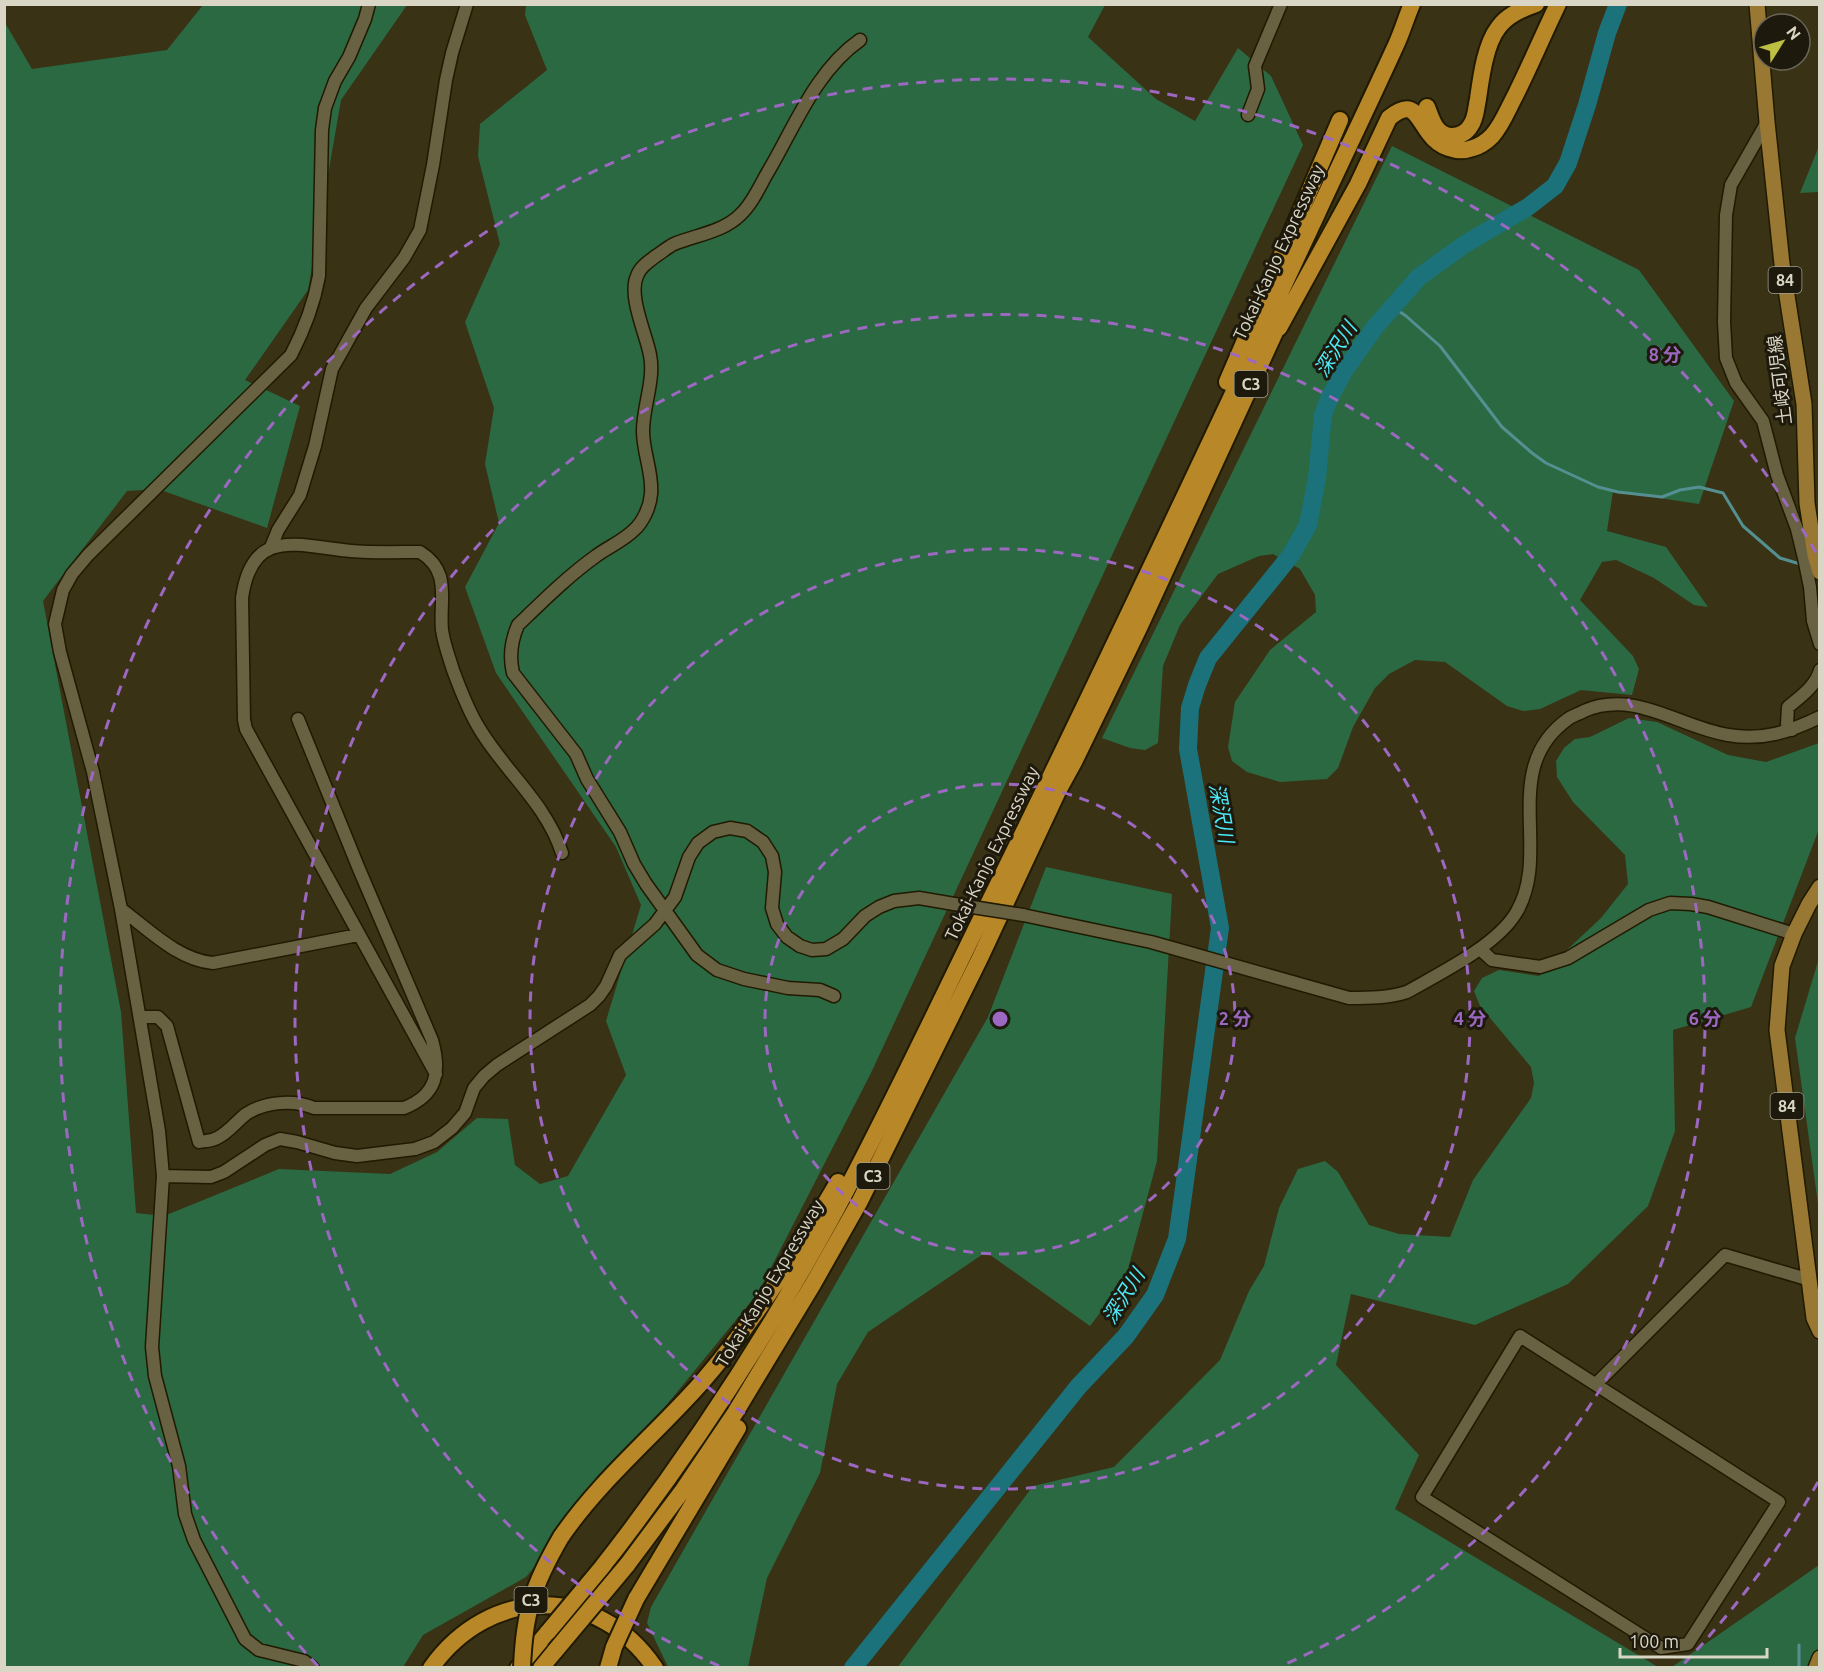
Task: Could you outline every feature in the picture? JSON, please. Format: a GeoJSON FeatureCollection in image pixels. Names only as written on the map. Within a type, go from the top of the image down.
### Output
{"type":"FeatureCollection","features":[{"type":"Feature","properties":{"kind":"highway","name":"Tokai-Kanjo Expressway"},"geometry":{"type":"LineString","coordinates":[[518,1668],[603,1566],[676,1470],[769,1326],[833,1215],[1023,833],[1335,177],[1398,40],[1412,4]]}},
{"type":"Feature","properties":{"kind":"highway","name":"Tokai-Kanjo Expressway"},"geometry":{"type":"LineString","coordinates":[[541,1668],[627,1565],[708,1454],[763,1368],[860,1201],[975,969],[1057,793],[1139,628],[1268,350],[1329,205],[1423,4]]}},
{"type":"Feature","properties":{"kind":"highway"},"geometry":{"type":"LineString","coordinates":[[1427,107],[1434,125],[1440,132],[1448,136],[1457,136],[1465,132],[1475,117],[1484,66],[1493,36],[1507,18],[1536,4]]}},
{"type":"Feature","properties":{"kind":"highway"},"geometry":{"type":"LineString","coordinates":[[1268,350],[1358,183],[1389,118],[1397,111],[1412,110],[1418,114],[1430,135],[1442,146],[1450,149],[1467,150],[1485,142],[1505,117],[1558,4]]}},
{"type":"Feature","properties":{"kind":"highway"},"geometry":{"type":"LineString","coordinates":[[1170,525],[1207,430],[1340,120]]}},
{"type":"Feature","properties":{"kind":"highway","name":"C3"},"geometry":{"type":"LineString","coordinates":[[522,1668],[528,1610],[536,1585],[561,1538],[603,1485],[728,1351],[806,1236],[926,1029]]}},
{"type":"Feature","properties":{"kind":"highway"},"geometry":{"type":"LineString","coordinates":[[608,1668],[614,1647],[636,1599],[759,1392],[813,1284]]}},
{"type":"Feature","properties":{"kind":"highway"},"geometry":{"type":"LineString","coordinates":[[431,1668],[443,1650],[482,1620],[516,1608],[538,1605],[565,1607],[596,1616],[632,1640],[651,1663]]}},
{"type":"Feature","properties":{"kind":"main road","name":"土岐可児線"},"geometry":{"type":"LineString","coordinates":[[1757,4],[1782,264],[1804,404],[1809,556],[1820,572]]}},
{"type":"Feature","properties":{"kind":"main road","name":"84"},"geometry":{"type":"LineString","coordinates":[[1820,887],[1794,934],[1782,966],[1777,1030],[1814,1318],[1820,1331]]}},
{"type":"Feature","properties":{"kind":"main road"},"geometry":{"type":"LineString","coordinates":[[1816,1668],[1820,1658]]}},
{"type":"Feature","properties":{"kind":"street"},"geometry":{"type":"LineString","coordinates":[[313,1668],[304,1661],[259,1650],[245,1639],[194,1540],[185,1514],[179,1466],[155,1376],[152,1347],[163,1176],[159,1131],[121,909],[93,772],[60,652],[55,624],[63,590],[72,574],[88,555],[291,355],[316,297],[319,276],[322,130],[325,108],[335,81],[349,57],[369,4]]}},
{"type":"Feature","properties":{"kind":"street"},"geometry":{"type":"LineString","coordinates":[[271,547],[278,530],[300,495],[315,446],[332,369],[366,308],[404,258],[420,230],[446,80],[467,4]]}},
{"type":"Feature","properties":{"kind":"street"},"geometry":{"type":"LineString","coordinates":[[1248,115],[1258,89],[1255,66],[1281,4]]}},
{"type":"Feature","properties":{"kind":"street"},"geometry":{"type":"LineString","coordinates":[[834,996],[820,990],[788,988],[744,979],[717,970],[697,955],[664,911],[634,864],[620,832],[587,779],[576,754],[513,673],[510,661],[513,638],[518,625],[596,556],[633,532],[642,522],[650,502],[650,470],[645,457],[643,433],[651,371],[650,354],[637,309],[636,276],[644,264],[672,245],[725,227],[741,215],[826,73],[850,47],[860,40]]}},
{"type":"Feature","properties":{"kind":"street"},"geometry":{"type":"LineString","coordinates":[[1767,123],[1731,185],[1725,216],[1726,358],[1736,383],[1762,422],[1777,475],[1809,556],[1814,621],[1820,644]]}},
{"type":"Feature","properties":{"kind":"street"},"geometry":{"type":"LineString","coordinates":[[436,1074],[246,729],[242,598],[244,584],[259,554],[271,547],[289,544],[354,551],[420,552],[429,558],[440,573],[443,589],[442,629],[459,687],[479,728],[544,813],[558,839],[562,853]]}},
{"type":"Feature","properties":{"kind":"street"},"geometry":{"type":"LineString","coordinates":[[1792,730],[1787,724],[1788,707],[1806,693],[1820,670]]}},
{"type":"Feature","properties":{"kind":"street"},"geometry":{"type":"LineString","coordinates":[[163,1176],[211,1177],[224,1172],[265,1145],[280,1139],[334,1154],[357,1156],[415,1149],[434,1142],[452,1128],[465,1113],[474,1088],[484,1076],[497,1065],[590,1005],[599,996],[620,954],[655,924],[675,897],[689,857],[698,843],[713,832],[730,828],[747,831],[763,842],[772,856],[775,872],[772,908],[777,924],[787,937],[800,946],[812,950],[826,949],[843,939],[865,916],[879,907],[894,901],[919,898],[1023,915],[1151,942],[1289,979],[1349,998],[1394,996],[1407,992],[1480,949],[1516,914],[1526,890],[1530,864],[1528,800],[1531,778],[1538,755],[1550,735],[1569,718],[1591,708],[1611,703],[1656,711],[1694,726],[1728,735],[1752,737],[1775,735],[1820,717]]}},
{"type":"Feature","properties":{"kind":"street"},"geometry":{"type":"LineString","coordinates":[[140,1017],[158,1017],[167,1026],[199,1142],[218,1138],[258,1108],[285,1102],[305,1104],[314,1108],[404,1108],[416,1104],[434,1085],[437,1056],[432,1040],[298,718]]}},
{"type":"Feature","properties":{"kind":"street"},"geometry":{"type":"LineString","coordinates":[[1480,949],[1492,960],[1540,967],[1568,958],[1649,910],[1670,903],[1708,907],[1794,934]]}},
{"type":"Feature","properties":{"kind":"street"},"geometry":{"type":"LineString","coordinates":[[121,909],[181,954],[203,963],[358,935]]}},
{"type":"Feature","properties":{"kind":"street"},"geometry":{"type":"LineString","coordinates":[[1596,1384],[1725,1255],[1810,1281]]}},
{"type":"Feature","properties":{"kind":"street"},"geometry":{"type":"LineString","coordinates":[[1520,1336],[1596,1384],[1779,1502],[1689,1644],[1661,1648],[1422,1497],[1520,1336]]}},
{"type":"Feature","properties":{"kind":"green space"},"geometry":{"type":"Polygon","coordinates":[[[203,5],[407,5],[341,100],[308,290],[245,380],[300,406],[267,528],[158,489],[127,491],[43,601],[121,1012],[136,1213],[164,1216],[279,1169],[390,1174],[437,1152],[477,1118],[508,1119],[515,1165],[540,1184],[568,1176],[626,1075],[606,1021],[641,905],[616,847],[496,673],[465,587],[499,523],[485,464],[494,408],[465,322],[500,244],[478,156],[480,124],[547,70],[525,15],[526,5],[1105,5],[1088,37],[1156,99],[1195,121],[1238,48],[1271,76],[1303,145],[870,1075],[758,1293],[526,1577],[423,1635],[403,1667],[5,1667],[4,21],[32,69],[167,50],[203,5]]]}},
{"type":"Feature","properties":{"kind":"green space"},"geometry":{"type":"Polygon","coordinates":[[[1392,146],[1639,270],[1734,401],[1699,504],[1613,491],[1607,531],[1666,547],[1708,607],[1694,605],[1654,578],[1616,560],[1602,562],[1580,600],[1633,656],[1639,669],[1632,695],[1581,690],[1540,709],[1523,711],[1507,706],[1445,662],[1415,660],[1389,674],[1375,688],[1353,727],[1338,768],[1327,779],[1280,782],[1247,772],[1232,761],[1228,747],[1235,702],[1270,650],[1316,612],[1315,595],[1300,569],[1273,554],[1259,556],[1218,574],[1180,625],[1163,666],[1158,743],[1145,750],[1130,748],[1102,738],[1392,146]]]}},
{"type":"Feature","properties":{"kind":"green space"},"geometry":{"type":"Polygon","coordinates":[[[1819,146],[1819,192],[1800,193],[1819,146]]]}},
{"type":"Feature","properties":{"kind":"green space"},"geometry":{"type":"Polygon","coordinates":[[[1629,718],[1657,722],[1728,755],[1766,762],[1819,743],[1819,829],[1751,1007],[1673,1030],[1675,1131],[1648,1206],[1568,1284],[1475,1325],[1351,1294],[1336,1365],[1419,1455],[1395,1509],[1658,1667],[897,1668],[1033,1486],[1114,1467],[1220,1360],[1249,1291],[1264,1266],[1279,1208],[1298,1169],[1325,1161],[1338,1172],[1369,1225],[1399,1234],[1450,1237],[1473,1180],[1531,1098],[1534,1083],[1531,1067],[1480,1006],[1474,991],[1482,978],[1499,970],[1539,976],[1601,918],[1628,884],[1625,855],[1573,802],[1557,777],[1556,761],[1564,748],[1575,739],[1590,737],[1629,718]]]}},
{"type":"Feature","properties":{"kind":"green space"},"geometry":{"type":"Polygon","coordinates":[[[1046,867],[1172,894],[1157,1161],[1125,1280],[1090,1326],[986,1252],[868,1332],[837,1384],[820,1473],[767,1578],[748,1667],[668,1667],[647,1623],[651,1607],[988,1017],[1046,867]]]}},
{"type":"Feature","properties":{"kind":"green space"},"geometry":{"type":"Polygon","coordinates":[[[1819,958],[1819,1211],[1795,1038],[1819,958]]]}},
{"type":"Feature","properties":{"kind":"green space"},"geometry":{"type":"Polygon","coordinates":[[[1819,1565],[1819,1667],[1672,1667],[1819,1565]]]}},
{"type":"Feature","properties":{"kind":"waterway","name":"深沢川"},"geometry":{"type":"LineString","coordinates":[[853,1668],[1078,1387],[1126,1336],[1155,1295],[1177,1239],[1220,928],[1188,749],[1190,708],[1197,685],[1208,658],[1291,555],[1308,525],[1317,478],[1323,415],[1344,371],[1375,327],[1419,277],[1465,244],[1528,207],[1555,186],[1568,163],[1618,4]]}},
{"type":"Feature","properties":{"kind":"waterway"},"geometry":{"type":"LineString","coordinates":[[1393,307],[1440,346],[1502,427],[1546,463],[1598,487],[1618,492],[1662,497],[1680,490],[1699,487],[1723,493],[1743,526],[1780,558],[1800,564]]}},
{"type":"Feature","properties":{"kind":"waterway"},"geometry":{"type":"LineString","coordinates":[[1799,1645],[1799,1668]]}}]}
